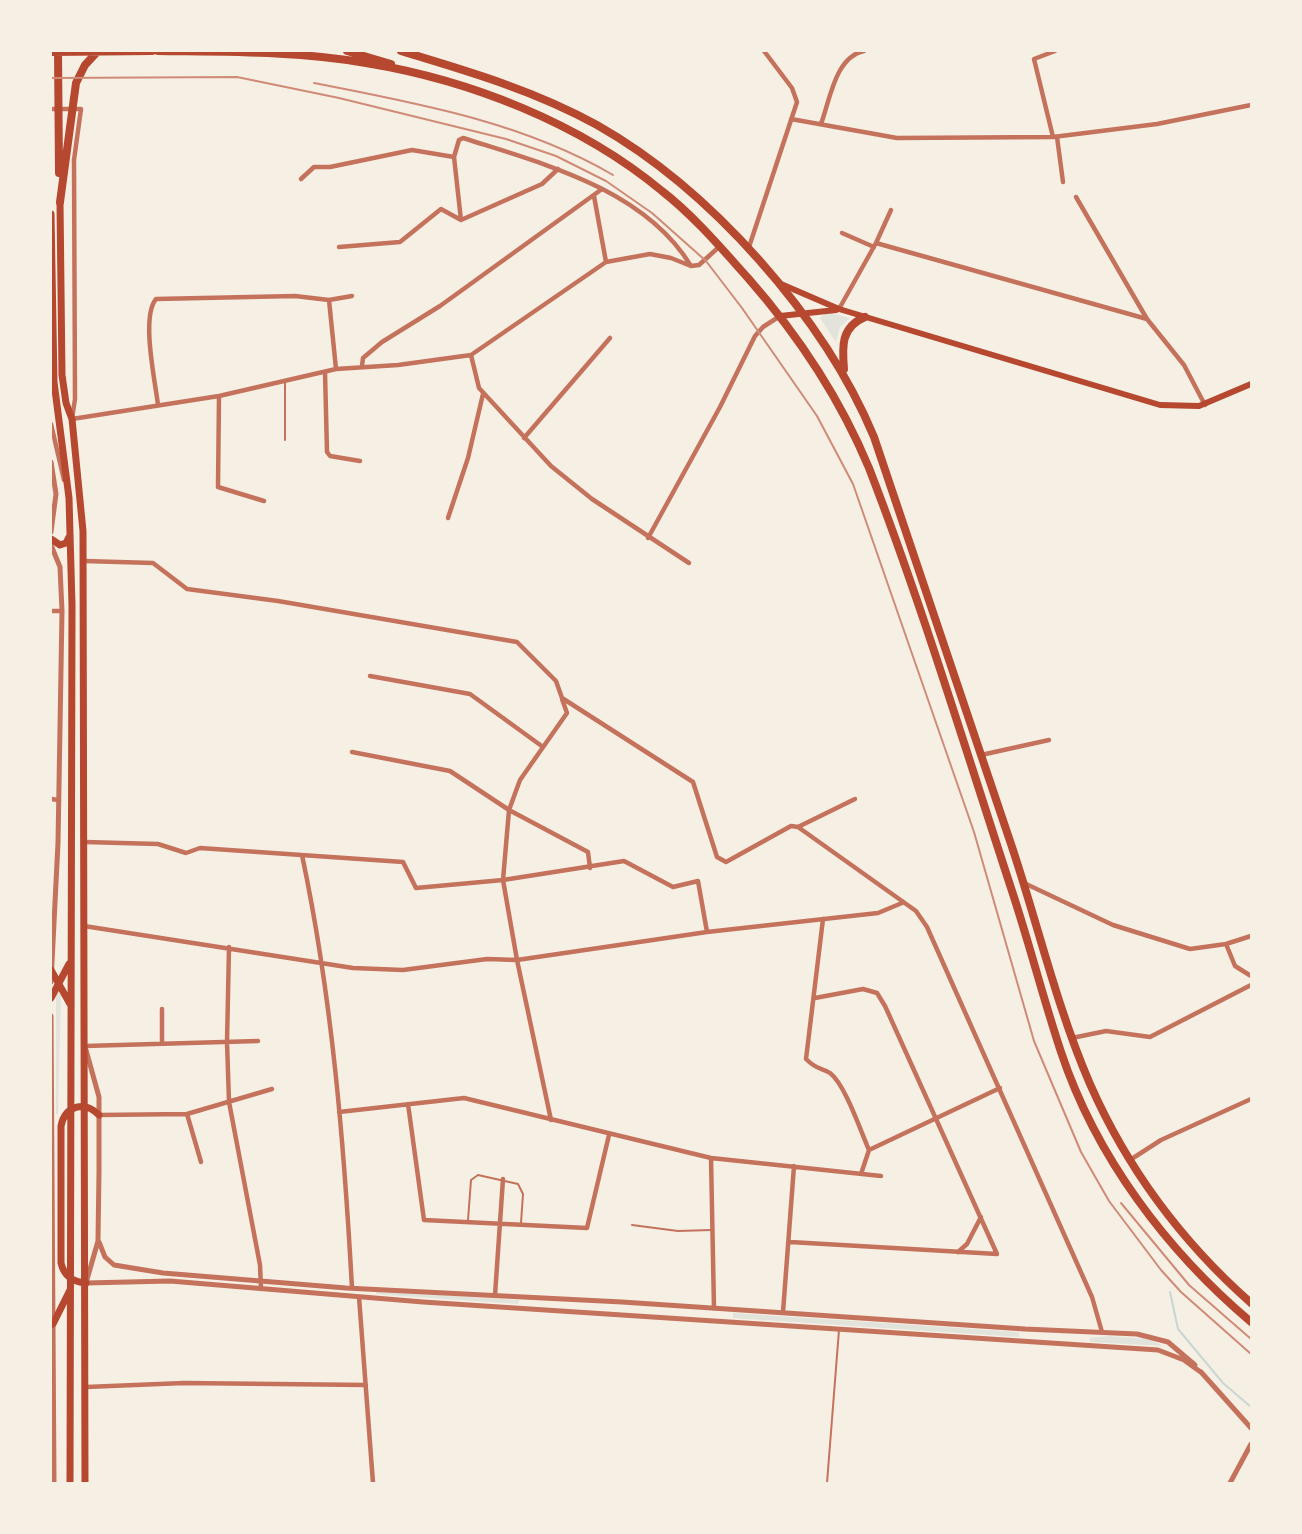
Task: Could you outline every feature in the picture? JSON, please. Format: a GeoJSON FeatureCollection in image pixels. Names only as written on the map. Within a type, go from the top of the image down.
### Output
{"type":"FeatureCollection","features":[{"type":"Feature","properties":{"kind":"highway"},"geometry":{"type":"LineString","coordinates":[[58,51],[60,202]]}},
{"type":"Feature","properties":{"kind":"highway"},"geometry":{"type":"LineString","coordinates":[[60,202],[76,83],[83,68],[98,51]]}},
{"type":"Feature","properties":{"kind":"highway"},"geometry":{"type":"LineString","coordinates":[[51,52],[152,51]]}},
{"type":"Feature","properties":{"kind":"highway"},"geometry":{"type":"LineString","coordinates":[[158,51],[302,55],[366,63],[432,78]]}},
{"type":"Feature","properties":{"kind":"highway"},"geometry":{"type":"LineString","coordinates":[[347,51],[365,54],[537,116],[609,153],[674,201],[720,246],[780,316],[825,377],[864,455],[1012,891],[1061,1052],[1086,1112],[1117,1169],[1161,1230],[1204,1279],[1251,1322]]}},
{"type":"Feature","properties":{"kind":"highway"},"geometry":{"type":"LineString","coordinates":[[401,51],[539,97],[597,126],[671,177],[748,250],[777,282],[804,315],[844,373],[874,437],[1024,883],[1072,1038],[1095,1094],[1130,1160],[1187,1239],[1251,1303]]}},
{"type":"Feature","properties":{"kind":"highway"},"geometry":{"type":"LineString","coordinates":[[844,373],[844,336],[850,326],[866,317]]}},
{"type":"Feature","properties":{"kind":"highway"},"geometry":{"type":"LineString","coordinates":[[968,759],[981,755]]}},
{"type":"Feature","properties":{"kind":"main road"},"geometry":{"type":"LineString","coordinates":[[60,202],[62,368],[66,403],[72,418],[84,561],[85,1483]]}},
{"type":"Feature","properties":{"kind":"main road"},"geometry":{"type":"LineString","coordinates":[[51,214],[54,382],[69,498],[72,605],[70,1483]]}},
{"type":"Feature","properties":{"kind":"main road"},"geometry":{"type":"LineString","coordinates":[[777,282],[840,309],[1160,405],[1186,408],[1205,405],[1251,384]]}},
{"type":"Feature","properties":{"kind":"main road"},"geometry":{"type":"LineString","coordinates":[[780,316],[840,309]]}},
{"type":"Feature","properties":{"kind":"main road"},"geometry":{"type":"LineString","coordinates":[[51,539],[63,544],[68,541],[70,534]]}},
{"type":"Feature","properties":{"kind":"main road"},"geometry":{"type":"LineString","coordinates":[[51,998],[54,983],[70,962]]}},
{"type":"Feature","properties":{"kind":"main road"},"geometry":{"type":"LineString","coordinates":[[51,970],[54,983],[70,1005]]}},
{"type":"Feature","properties":{"kind":"main road"},"geometry":{"type":"LineString","coordinates":[[86,1283],[71,1279],[57,1263],[61,1126],[63,1117],[72,1108],[85,1107],[99,1115]]}},
{"type":"Feature","properties":{"kind":"main road"},"geometry":{"type":"LineString","coordinates":[[53,1324],[71,1288]]}},
{"type":"Feature","properties":{"kind":"street"},"geometry":{"type":"LineString","coordinates":[[748,250],[797,102],[795,95],[764,51]]}},
{"type":"Feature","properties":{"kind":"street"},"geometry":{"type":"LineString","coordinates":[[821,124],[842,68],[849,57],[864,51]]}},
{"type":"Feature","properties":{"kind":"street"},"geometry":{"type":"LineString","coordinates":[[1055,51],[1034,59],[1055,137],[1063,182]]}},
{"type":"Feature","properties":{"kind":"street"},"geometry":{"type":"LineString","coordinates":[[791,119],[897,138],[1055,137],[1157,124],[1251,105]]}},
{"type":"Feature","properties":{"kind":"street"},"geometry":{"type":"LineString","coordinates":[[51,109],[81,109],[74,160],[75,399],[72,418],[219,396],[336,369],[398,365],[471,355],[606,262],[650,254],[671,258],[691,266],[699,265],[720,246]]}},
{"type":"Feature","properties":{"kind":"street"},"geometry":{"type":"LineString","coordinates":[[461,220],[454,157],[459,140],[463,138],[558,169],[602,189],[644,215],[679,247],[691,266]]}},
{"type":"Feature","properties":{"kind":"street"},"geometry":{"type":"LineString","coordinates":[[51,148],[63,148],[74,160]]}},
{"type":"Feature","properties":{"kind":"street"},"geometry":{"type":"LineString","coordinates":[[301,179],[314,167],[412,150],[454,157]]}},
{"type":"Feature","properties":{"kind":"street"},"geometry":{"type":"LineString","coordinates":[[461,220],[542,184],[558,169]]}},
{"type":"Feature","properties":{"kind":"street"},"geometry":{"type":"LineString","coordinates":[[362,366],[363,358],[382,342],[440,306],[602,189]]}},
{"type":"Feature","properties":{"kind":"street"},"geometry":{"type":"LineString","coordinates":[[594,196],[606,262]]}},
{"type":"Feature","properties":{"kind":"street"},"geometry":{"type":"LineString","coordinates":[[1076,197],[1147,319],[1184,364],[1205,405]]}},
{"type":"Feature","properties":{"kind":"street"},"geometry":{"type":"LineString","coordinates":[[339,247],[400,242],[441,208],[461,220]]}},
{"type":"Feature","properties":{"kind":"street"},"geometry":{"type":"LineString","coordinates":[[840,309],[875,245],[891,210]]}},
{"type":"Feature","properties":{"kind":"street"},"geometry":{"type":"LineString","coordinates":[[842,233],[875,245],[1147,319]]}},
{"type":"Feature","properties":{"kind":"street"},"geometry":{"type":"LineString","coordinates":[[158,405],[147,330],[152,304],[156,299],[295,296],[329,300],[352,296]]}},
{"type":"Feature","properties":{"kind":"street"},"geometry":{"type":"LineString","coordinates":[[329,300],[336,369]]}},
{"type":"Feature","properties":{"kind":"street"},"geometry":{"type":"LineString","coordinates":[[648,538],[720,407],[755,336],[772,320],[780,316]]}},
{"type":"Feature","properties":{"kind":"street"},"geometry":{"type":"LineString","coordinates":[[524,438],[610,338]]}},
{"type":"Feature","properties":{"kind":"street"},"geometry":{"type":"LineString","coordinates":[[471,355],[476,381],[483,394],[566,479],[648,538],[689,563]]}},
{"type":"Feature","properties":{"kind":"street"},"geometry":{"type":"LineString","coordinates":[[325,372],[327,452],[330,456],[360,461]]}},
{"type":"Feature","properties":{"kind":"street"},"geometry":{"type":"LineString","coordinates":[[448,518],[468,458],[483,394]]}},
{"type":"Feature","properties":{"kind":"street"},"geometry":{"type":"LineString","coordinates":[[219,396],[218,487],[264,501]]}},
{"type":"Feature","properties":{"kind":"street"},"geometry":{"type":"LineString","coordinates":[[51,424],[69,498]]}},
{"type":"Feature","properties":{"kind":"street"},"geometry":{"type":"LineString","coordinates":[[51,462],[56,494],[51,532]]}},
{"type":"Feature","properties":{"kind":"street"},"geometry":{"type":"LineString","coordinates":[[51,545],[60,567],[62,611],[59,800],[51,970]]}},
{"type":"Feature","properties":{"kind":"street"},"geometry":{"type":"LineString","coordinates":[[84,561],[153,563],[187,589],[278,601],[517,642],[556,681],[567,712],[520,780],[509,810],[503,880],[517,960],[551,1120]]}},
{"type":"Feature","properties":{"kind":"street"},"geometry":{"type":"LineString","coordinates":[[51,611],[62,611]]}},
{"type":"Feature","properties":{"kind":"street"},"geometry":{"type":"LineString","coordinates":[[370,676],[470,694],[543,747]]}},
{"type":"Feature","properties":{"kind":"street"},"geometry":{"type":"LineString","coordinates":[[562,698],[693,782],[717,857],[726,862],[791,826],[798,826],[855,799]]}},
{"type":"Feature","properties":{"kind":"street"},"geometry":{"type":"LineString","coordinates":[[981,755],[1049,740]]}},
{"type":"Feature","properties":{"kind":"street"},"geometry":{"type":"LineString","coordinates":[[352,752],[450,771],[509,810],[588,852],[591,868]]}},
{"type":"Feature","properties":{"kind":"street"},"geometry":{"type":"LineString","coordinates":[[51,799],[59,800]]}},
{"type":"Feature","properties":{"kind":"street"},"geometry":{"type":"LineString","coordinates":[[798,826],[916,911],[927,927],[1092,1298],[1102,1332]]}},
{"type":"Feature","properties":{"kind":"street"},"geometry":{"type":"LineString","coordinates":[[85,842],[158,844],[186,853],[200,848],[403,862],[416,888],[503,880],[624,861],[673,887],[698,881],[707,932]]}},
{"type":"Feature","properties":{"kind":"street"},"geometry":{"type":"LineString","coordinates":[[302,855],[321,963],[339,1112],[352,1288]]}},
{"type":"Feature","properties":{"kind":"street"},"geometry":{"type":"LineString","coordinates":[[1024,883],[1113,924],[1190,949],[1226,944],[1251,936]]}},
{"type":"Feature","properties":{"kind":"street"},"geometry":{"type":"LineString","coordinates":[[84,926],[321,963],[403,970],[487,959],[517,960],[707,932],[878,913],[902,903]]}},
{"type":"Feature","properties":{"kind":"street"},"geometry":{"type":"LineString","coordinates":[[823,919],[806,1059],[816,1069],[830,1073],[836,1081],[870,1150]]}},
{"type":"Feature","properties":{"kind":"street"},"geometry":{"type":"LineString","coordinates":[[1226,944],[1235,966],[1251,976]]}},
{"type":"Feature","properties":{"kind":"street"},"geometry":{"type":"LineString","coordinates":[[229,947],[227,1042],[229,1102],[262,1282],[261,1289]]}},
{"type":"Feature","properties":{"kind":"street"},"geometry":{"type":"LineString","coordinates":[[1072,1038],[1106,1031],[1150,1037],[1251,985]]}},
{"type":"Feature","properties":{"kind":"street"},"geometry":{"type":"LineString","coordinates":[[790,1242],[997,1254],[885,1006],[877,993],[863,989],[815,998]]}},
{"type":"Feature","properties":{"kind":"street"},"geometry":{"type":"LineString","coordinates":[[162,1010],[162,1043]]}},
{"type":"Feature","properties":{"kind":"street"},"geometry":{"type":"LineString","coordinates":[[51,1016],[57,1263],[52,1280],[54,1483]]}},
{"type":"Feature","properties":{"kind":"street"},"geometry":{"type":"LineString","coordinates":[[258,1041],[85,1046],[99,1097],[98,1240],[86,1283],[170,1281],[359,1297],[1158,1350],[1184,1360],[1202,1373]]}},
{"type":"Feature","properties":{"kind":"street"},"geometry":{"type":"LineString","coordinates":[[861,1174],[870,1150],[1000,1088]]}},
{"type":"Feature","properties":{"kind":"street"},"geometry":{"type":"LineString","coordinates":[[99,1115],[187,1114],[272,1089]]}},
{"type":"Feature","properties":{"kind":"street"},"geometry":{"type":"LineString","coordinates":[[339,1112],[464,1098],[711,1158],[881,1176]]}},
{"type":"Feature","properties":{"kind":"street"},"geometry":{"type":"LineString","coordinates":[[1130,1160],[1161,1140],[1251,1100]]}},
{"type":"Feature","properties":{"kind":"street"},"geometry":{"type":"LineString","coordinates":[[408,1104],[424,1220],[468,1220],[587,1228],[609,1135]]}},
{"type":"Feature","properties":{"kind":"street"},"geometry":{"type":"LineString","coordinates":[[187,1114],[201,1162]]}},
{"type":"Feature","properties":{"kind":"street"},"geometry":{"type":"LineString","coordinates":[[711,1158],[714,1230],[713,1319]]}},
{"type":"Feature","properties":{"kind":"street"},"geometry":{"type":"LineString","coordinates":[[783,1312],[794,1166]]}},
{"type":"Feature","properties":{"kind":"street"},"geometry":{"type":"LineString","coordinates":[[495,1295],[503,1179]]}},
{"type":"Feature","properties":{"kind":"street"},"geometry":{"type":"LineString","coordinates":[[958,1252],[967,1244],[981,1217]]}},
{"type":"Feature","properties":{"kind":"street"},"geometry":{"type":"LineString","coordinates":[[98,1240],[108,1261],[120,1267],[262,1282],[1102,1332],[1160,1339],[1183,1353],[1251,1428]]}},
{"type":"Feature","properties":{"kind":"street"},"geometry":{"type":"LineString","coordinates":[[524,1296],[524,1308]]}},
{"type":"Feature","properties":{"kind":"street"},"geometry":{"type":"LineString","coordinates":[[359,1297],[373,1483]]}},
{"type":"Feature","properties":{"kind":"street"},"geometry":{"type":"LineString","coordinates":[[621,1314],[622,1302]]}},
{"type":"Feature","properties":{"kind":"street"},"geometry":{"type":"LineString","coordinates":[[1024,1341],[1025,1329]]}},
{"type":"Feature","properties":{"kind":"street"},"geometry":{"type":"LineString","coordinates":[[1082,1345],[1083,1332]]}},
{"type":"Feature","properties":{"kind":"street"},"geometry":{"type":"LineString","coordinates":[[86,1387],[184,1383],[366,1385]]}},
{"type":"Feature","properties":{"kind":"street"},"geometry":{"type":"LineString","coordinates":[[1230,1483],[1251,1444]]}},
{"type":"Feature","properties":{"kind":"lane"},"geometry":{"type":"LineString","coordinates":[[285,380],[285,440]]}},
{"type":"Feature","properties":{"kind":"lane"},"geometry":{"type":"LineString","coordinates":[[468,1220],[471,1180],[478,1175],[518,1184],[523,1194],[521,1223]]}},
{"type":"Feature","properties":{"kind":"lane"},"geometry":{"type":"LineString","coordinates":[[632,1225],[678,1231],[714,1230]]}},
{"type":"Feature","properties":{"kind":"lane"},"geometry":{"type":"LineString","coordinates":[[827,1483],[840,1328]]}},
{"type":"Feature","properties":{"kind":"shaded area"},"geometry":{"type":"Polygon","coordinates":[[[827,312],[850,318],[840,327],[836,342],[820,318],[827,312]]]}},
{"type":"Feature","properties":{"kind":"shaded area"},"geometry":{"type":"Polygon","coordinates":[[[58,992],[61,995],[58,1115],[56,1114],[56,995],[58,992]]]}},
{"type":"Feature","properties":{"kind":"shaded area"},"geometry":{"type":"Polygon","coordinates":[[[376,1291],[519,1300],[518,1304],[376,1294],[376,1291]]]}},
{"type":"Feature","properties":{"kind":"shaded area"},"geometry":{"type":"Polygon","coordinates":[[[733,1313],[1019,1332],[1019,1337],[733,1318],[733,1313]]]}},
{"type":"Feature","properties":{"kind":"shaded area"},"geometry":{"type":"Polygon","coordinates":[[[1110,1336],[1149,1339],[1163,1346],[1090,1342],[1090,1338],[1110,1336]]]}},
{"type":"Feature","properties":{"kind":"waterway"},"geometry":{"type":"LineString","coordinates":[[1170,1292],[1178,1329],[1223,1383],[1251,1407]]}},
{"type":"Feature","properties":{"kind":"railway"},"geometry":{"type":"LineString","coordinates":[[51,78],[237,77],[339,98],[506,139],[556,156],[606,181],[652,213],[706,261],[742,308],[817,416],[853,484],[974,832],[1034,1041],[1081,1152],[1109,1201],[1161,1270],[1181,1292],[1251,1354]]}},
{"type":"Feature","properties":{"kind":"railway"},"geometry":{"type":"LineString","coordinates":[[314,83],[430,107],[506,128],[543,141],[613,175]]}},
{"type":"Feature","properties":{"kind":"railway"},"geometry":{"type":"LineString","coordinates":[[1121,1203],[1189,1285],[1251,1339]]}}]}
